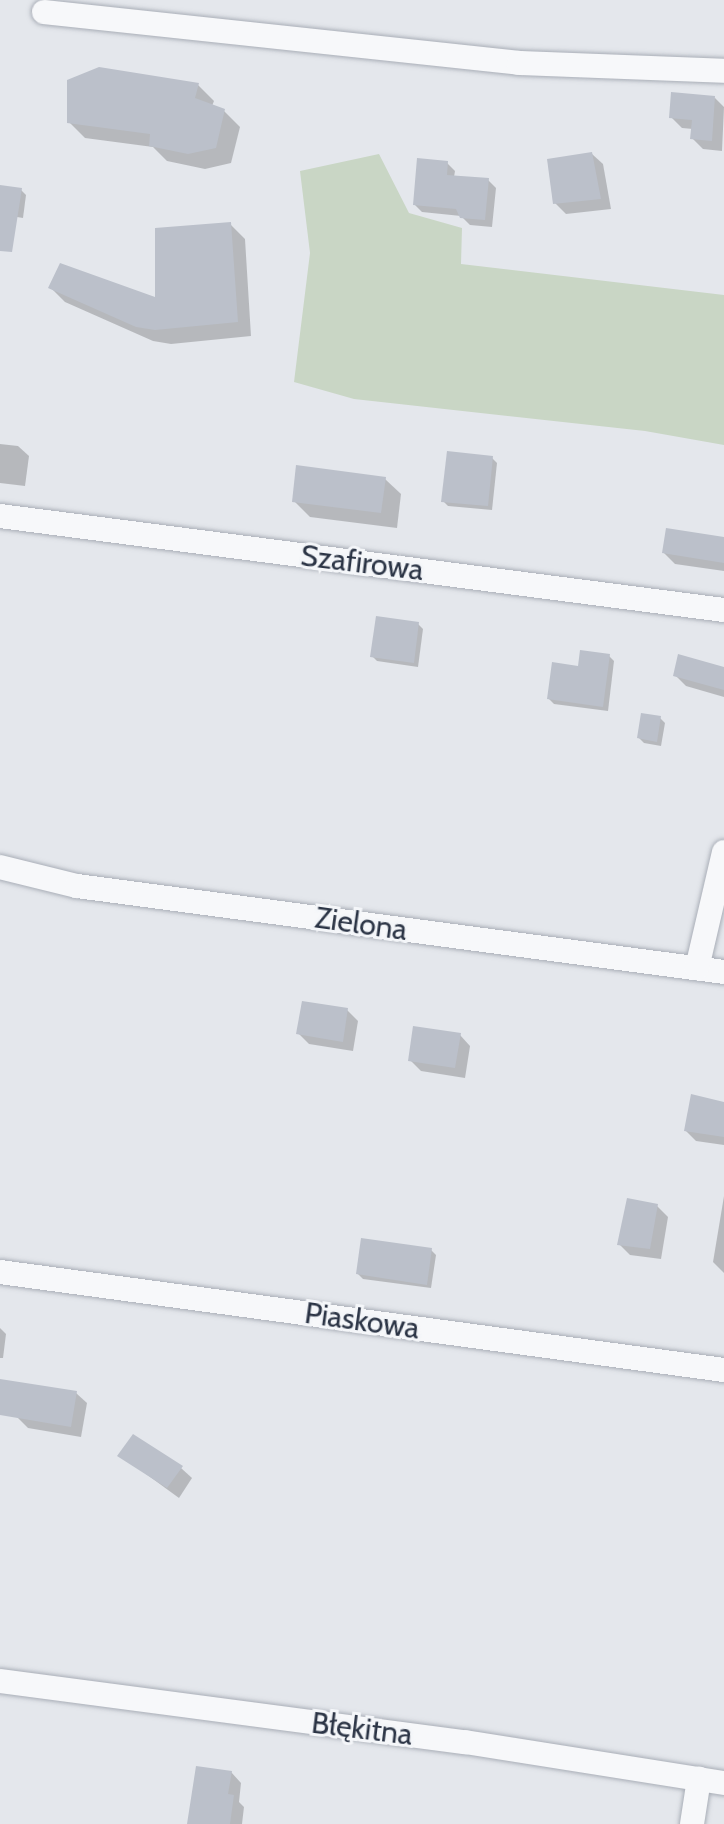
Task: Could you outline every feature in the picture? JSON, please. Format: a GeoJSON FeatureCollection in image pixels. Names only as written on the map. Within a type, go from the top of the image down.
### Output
{"type":"FeatureCollection","features":[{"type":"Feature","properties":{"kind":"street"},"geometry":{"type":"LineString","coordinates":[[44,12],[519,63],[724,71]]}},
{"type":"Feature","properties":{"kind":"street","name":"Szafirowa"},"geometry":{"type":"LineString","coordinates":[[0,516],[724,610]]}},
{"type":"Feature","properties":{"kind":"street"},"geometry":{"type":"LineString","coordinates":[[697,968],[724,852]]}},
{"type":"Feature","properties":{"kind":"street","name":"Zielona"},"geometry":{"type":"LineString","coordinates":[[0,867],[77,886],[724,972]]}},
{"type":"Feature","properties":{"kind":"street","name":"Piaskowa"},"geometry":{"type":"LineString","coordinates":[[0,1272],[724,1370]]}},
{"type":"Feature","properties":{"kind":"street","name":"Błękitna"},"geometry":{"type":"LineString","coordinates":[[0,1681],[465,1742],[724,1783]]}},
{"type":"Feature","properties":{"kind":"street"},"geometry":{"type":"LineString","coordinates":[[692,1824],[699,1779]]}},
{"type":"Feature","properties":{"kind":"green space"},"geometry":{"type":"Polygon","coordinates":[[[379,154],[409,213],[462,228],[461,264],[724,295],[724,445],[645,431],[354,399],[294,382],[310,253],[300,171],[379,154]]]}},
{"type":"Feature","properties":{"kind":"building"},"geometry":{"type":"Polygon","coordinates":[[[99,67],[199,83],[195,98],[225,109],[216,148],[188,154],[149,146],[150,134],[67,123],[67,80],[99,67]]]}},
{"type":"Feature","properties":{"kind":"building"},"geometry":{"type":"Polygon","coordinates":[[[671,92],[715,96],[712,141],[690,139],[692,120],[669,118],[671,92]]]}},
{"type":"Feature","properties":{"kind":"building"},"geometry":{"type":"Polygon","coordinates":[[[592,152],[601,199],[553,204],[547,159],[592,152]]]}},
{"type":"Feature","properties":{"kind":"building"},"geometry":{"type":"Polygon","coordinates":[[[417,158],[448,161],[447,175],[489,178],[485,220],[460,218],[456,209],[413,205],[417,158]]]}},
{"type":"Feature","properties":{"kind":"building"},"geometry":{"type":"Polygon","coordinates":[[[0,185],[22,188],[12,252],[0,251],[0,185]]]}},
{"type":"Feature","properties":{"kind":"building"},"geometry":{"type":"Polygon","coordinates":[[[231,222],[238,322],[155,330],[136,327],[48,288],[60,263],[155,297],[155,228],[231,222]]]}},
{"type":"Feature","properties":{"kind":"building"},"geometry":{"type":"Polygon","coordinates":[[[447,451],[493,456],[488,506],[441,502],[447,451]]]}},
{"type":"Feature","properties":{"kind":"building"},"geometry":{"type":"Polygon","coordinates":[[[296,465],[386,477],[381,513],[292,502],[296,465]]]}},
{"type":"Feature","properties":{"kind":"building"},"geometry":{"type":"Polygon","coordinates":[[[666,528],[724,537],[724,563],[662,553],[666,528]]]}},
{"type":"Feature","properties":{"kind":"building"},"geometry":{"type":"Polygon","coordinates":[[[376,616],[419,622],[414,663],[370,657],[376,616]]]}},
{"type":"Feature","properties":{"kind":"building"},"geometry":{"type":"Polygon","coordinates":[[[580,650],[610,654],[603,707],[547,699],[552,662],[578,666],[580,650]]]}},
{"type":"Feature","properties":{"kind":"building"},"geometry":{"type":"Polygon","coordinates":[[[678,654],[724,667],[724,690],[673,676],[678,654]]]}},
{"type":"Feature","properties":{"kind":"building"},"geometry":{"type":"Polygon","coordinates":[[[641,713],[661,716],[657,742],[637,738],[641,713]]]}},
{"type":"Feature","properties":{"kind":"building"},"geometry":{"type":"Polygon","coordinates":[[[302,1001],[348,1008],[343,1042],[296,1034],[302,1001]]]}},
{"type":"Feature","properties":{"kind":"building"},"geometry":{"type":"Polygon","coordinates":[[[413,1026],[461,1033],[455,1068],[408,1061],[413,1026]]]}},
{"type":"Feature","properties":{"kind":"building"},"geometry":{"type":"Polygon","coordinates":[[[691,1094],[724,1102],[724,1137],[684,1131],[691,1094]]]}},
{"type":"Feature","properties":{"kind":"building"},"geometry":{"type":"Polygon","coordinates":[[[627,1198],[658,1204],[650,1249],[617,1245],[627,1198]]]}},
{"type":"Feature","properties":{"kind":"building"},"geometry":{"type":"Polygon","coordinates":[[[361,1238],[432,1248],[427,1285],[356,1274],[361,1238]]]}},
{"type":"Feature","properties":{"kind":"building"},"geometry":{"type":"Polygon","coordinates":[[[0,1379],[77,1391],[71,1427],[0,1415],[0,1379]]]}},
{"type":"Feature","properties":{"kind":"building"},"geometry":{"type":"Polygon","coordinates":[[[133,1434],[183,1466],[167,1488],[117,1456],[133,1434]]]}},
{"type":"Feature","properties":{"kind":"building"},"geometry":{"type":"Polygon","coordinates":[[[196,1766],[232,1771],[228,1794],[234,1795],[230,1824],[187,1824],[196,1766]]]}}]}
